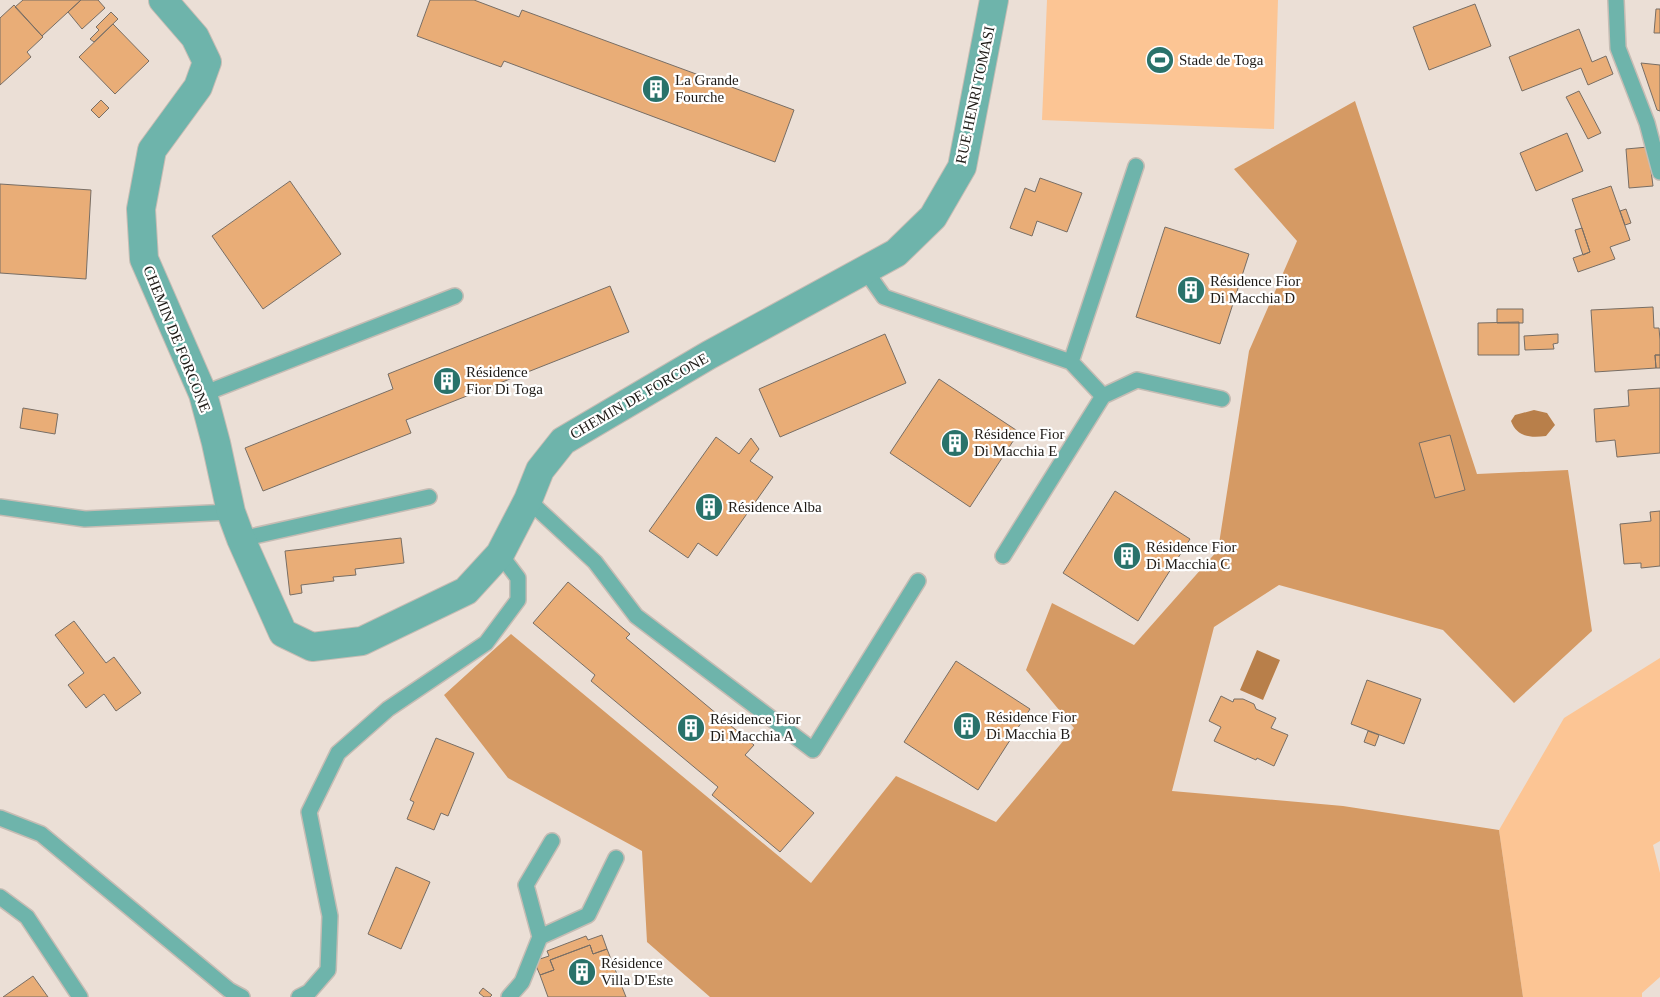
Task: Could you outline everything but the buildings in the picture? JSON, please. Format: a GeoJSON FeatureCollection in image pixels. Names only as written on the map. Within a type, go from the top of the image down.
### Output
{"type":"FeatureCollection","features":[{"type":"Feature","properties":{"kind":"street","name":"CHEMIN DE FORCONE"},"geometry":{"type":"LineString","coordinates":[[163,0],[195,37],[207,62],[198,87],[152,150],[141,209],[144,259],[203,394],[231,512],[241,539],[283,633],[312,647],[362,640],[466,591],[500,554],[528,500],[540,470],[563,441],[709,355],[865,270]]}},
{"type":"Feature","properties":{"kind":"street","name":"RUE HENRI TOMASI"},"geometry":{"type":"LineString","coordinates":[[865,270],[896,253],[933,217],[962,167],[994,0]]}},
{"type":"Feature","properties":{"kind":"lane"},"geometry":{"type":"LineString","coordinates":[[1616,0],[1618,48],[1647,122],[1660,172]]}},
{"type":"Feature","properties":{"kind":"lane"},"geometry":{"type":"LineString","coordinates":[[1071,362],[1136,166]]}},
{"type":"Feature","properties":{"kind":"lane"},"geometry":{"type":"LineString","coordinates":[[865,270],[884,297],[1071,362],[1103,396]]}},
{"type":"Feature","properties":{"kind":"lane"},"geometry":{"type":"LineString","coordinates":[[203,394],[455,296]]}},
{"type":"Feature","properties":{"kind":"lane"},"geometry":{"type":"LineString","coordinates":[[1003,556],[1103,396],[1136,380],[1222,399]]}},
{"type":"Feature","properties":{"kind":"lane"},"geometry":{"type":"LineString","coordinates":[[241,539],[429,497]]}},
{"type":"Feature","properties":{"kind":"lane"},"geometry":{"type":"LineString","coordinates":[[528,500],[595,562],[636,616],[813,750],[918,581]]}},
{"type":"Feature","properties":{"kind":"lane"},"geometry":{"type":"LineString","coordinates":[[0,507],[85,519],[231,512]]}},
{"type":"Feature","properties":{"kind":"lane"},"geometry":{"type":"LineString","coordinates":[[306,995],[328,970],[330,916],[309,812],[338,753],[388,709],[486,642],[518,600],[518,578],[500,554]]}},
{"type":"Feature","properties":{"kind":"lane"},"geometry":{"type":"LineString","coordinates":[[0,818],[41,834],[229,990],[242,997]]}},
{"type":"Feature","properties":{"kind":"lane"},"geometry":{"type":"LineString","coordinates":[[510,997],[522,982],[540,936],[526,885],[552,841]]}},
{"type":"Feature","properties":{"kind":"lane"},"geometry":{"type":"LineString","coordinates":[[540,936],[588,916],[616,858]]}},
{"type":"Feature","properties":{"kind":"lane"},"geometry":{"type":"LineString","coordinates":[[0,897],[28,917],[80,997]]}},
{"type":"Feature","properties":{"kind":"shaded area","name":"Stade de Toga"},"geometry":{"type":"Polygon","coordinates":[[[1047,0],[1278,0],[1274,129],[1042,120],[1047,0]]]}},
{"type":"Feature","properties":{"kind":"shaded area"},"geometry":{"type":"Polygon","coordinates":[[[1355,101],[1477,474],[1568,470],[1592,631],[1514,703],[1443,630],[1279,585],[1214,627],[1172,791],[1343,806],[1499,830],[1523,997],[710,997],[647,942],[642,851],[508,778],[444,695],[511,634],[811,883],[896,776],[996,822],[1074,728],[1026,670],[1052,603],[1134,645],[1218,550],[1249,351],[1297,241],[1234,169],[1355,101]]]}},
{"type":"Feature","properties":{"kind":"shaded area"},"geometry":{"type":"Polygon","coordinates":[[[1534,410],[1547,413],[1555,425],[1546,436],[1535,437],[1520,433],[1511,421],[1515,415],[1534,410]]]}},
{"type":"Feature","properties":{"kind":"shaded area"},"geometry":{"type":"Polygon","coordinates":[[[1257,650],[1280,660],[1263,700],[1240,690],[1257,650]]]}},
{"type":"Feature","properties":{"kind":"shaded area"},"geometry":{"type":"Polygon","coordinates":[[[1660,658],[1660,841],[1653,845],[1660,873],[1660,977],[1642,993],[1642,997],[1523,997],[1499,830],[1564,718],[1660,658]]]}},
{"type":"Feature","properties":{"kind":"place","name":"Stade de Toga"},"geometry":{"type":"Point","coordinates":[1160,60]}},
{"type":"Feature","properties":{"kind":"place","name":"La Grande Fourche"},"geometry":{"type":"Point","coordinates":[656,89]}},
{"type":"Feature","properties":{"kind":"place","name":"Résidence Fior Di Macchia D"},"geometry":{"type":"Point","coordinates":[1191,290]}},
{"type":"Feature","properties":{"kind":"place","name":"Résidence Fior Di Toga"},"geometry":{"type":"Point","coordinates":[447,381]}},
{"type":"Feature","properties":{"kind":"place","name":"Résidence Fior Di Macchia E"},"geometry":{"type":"Point","coordinates":[955,443]}},
{"type":"Feature","properties":{"kind":"place","name":"Résidence Alba"},"geometry":{"type":"Point","coordinates":[709,507]}},
{"type":"Feature","properties":{"kind":"place","name":"Résidence Fior Di Macchia C"},"geometry":{"type":"Point","coordinates":[1127,556]}},
{"type":"Feature","properties":{"kind":"place","name":"Résidence Fior Di Macchia B"},"geometry":{"type":"Point","coordinates":[967,726]}},
{"type":"Feature","properties":{"kind":"place","name":"Résidence Fior Di Macchia A"},"geometry":{"type":"Point","coordinates":[691,728]}},
{"type":"Feature","properties":{"kind":"place","name":"Résidence Villa D'Este"},"geometry":{"type":"Point","coordinates":[582,972]}}]}
